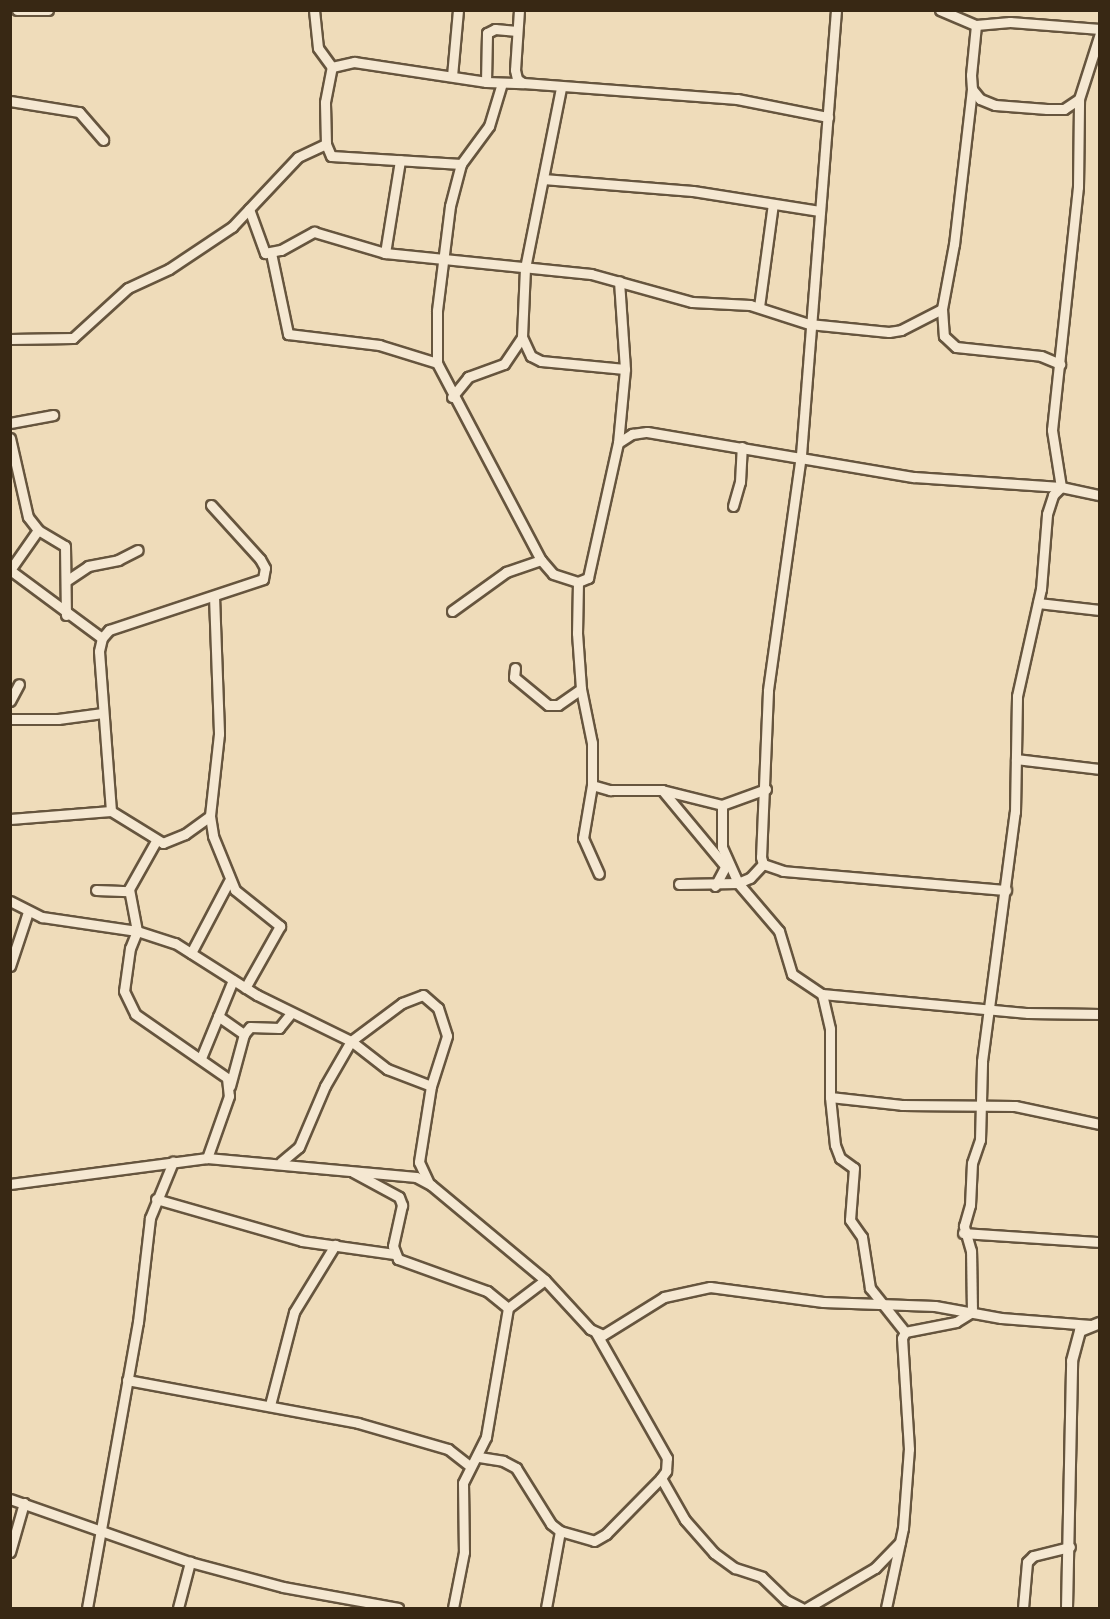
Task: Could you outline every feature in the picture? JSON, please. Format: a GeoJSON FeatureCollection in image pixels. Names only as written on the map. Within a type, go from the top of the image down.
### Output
{"type":"FeatureCollection","features":[{"type":"Feature","properties":{"kind":"street"},"geometry":{"type":"LineString","coordinates":[[17,10],[48,10]]}},
{"type":"Feature","properties":{"kind":"street"},"geometry":{"type":"LineString","coordinates":[[314,10],[318,48],[332,67],[325,102],[326,144],[330,156],[461,165]]}},
{"type":"Feature","properties":{"kind":"street"},"geometry":{"type":"LineString","coordinates":[[452,76],[458,10]]}},
{"type":"Feature","properties":{"kind":"street"},"geometry":{"type":"LineString","coordinates":[[519,10],[515,69],[517,79],[523,83]]}},
{"type":"Feature","properties":{"kind":"street"},"geometry":{"type":"LineString","coordinates":[[763,864],[761,848],[766,789],[768,690],[801,455],[809,324],[836,10]]}},
{"type":"Feature","properties":{"kind":"street"},"geometry":{"type":"LineString","coordinates":[[940,10],[976,25],[1010,22],[1100,29]]}},
{"type":"Feature","properties":{"kind":"street"},"geometry":{"type":"LineString","coordinates":[[976,25],[972,89],[954,244],[942,309],[944,336],[956,347],[1041,356],[1060,364]]}},
{"type":"Feature","properties":{"kind":"street"},"geometry":{"type":"LineString","coordinates":[[486,82],[487,33],[495,29],[517,31]]}},
{"type":"Feature","properties":{"kind":"street"},"geometry":{"type":"LineString","coordinates":[[1061,487],[1052,430],[1077,187],[1077,124],[1080,99],[1100,33]]}},
{"type":"Feature","properties":{"kind":"street"},"geometry":{"type":"LineString","coordinates":[[332,67],[354,62],[486,82],[736,99],[828,117]]}},
{"type":"Feature","properties":{"kind":"street"},"geometry":{"type":"LineString","coordinates":[[502,83],[489,126],[461,165],[443,261],[435,332],[437,363],[452,397],[541,560],[553,574],[578,582]]}},
{"type":"Feature","properties":{"kind":"street"},"geometry":{"type":"LineString","coordinates":[[561,88],[525,268],[522,337],[531,356],[540,361],[625,369]]}},
{"type":"Feature","properties":{"kind":"street"},"geometry":{"type":"LineString","coordinates":[[972,89],[980,99],[995,105],[1064,109],[1080,99]]}},
{"type":"Feature","properties":{"kind":"street"},"geometry":{"type":"LineString","coordinates":[[10,101],[79,112],[103,140]]}},
{"type":"Feature","properties":{"kind":"street"},"geometry":{"type":"LineString","coordinates":[[1064,109],[1077,124]]}},
{"type":"Feature","properties":{"kind":"street"},"geometry":{"type":"LineString","coordinates":[[10,339],[73,338],[86,330],[109,302],[204,247],[232,227],[298,157],[326,144]]}},
{"type":"Feature","properties":{"kind":"street"},"geometry":{"type":"LineString","coordinates":[[385,253],[400,160]]}},
{"type":"Feature","properties":{"kind":"street"},"geometry":{"type":"LineString","coordinates":[[543,179],[693,191],[819,211]]}},
{"type":"Feature","properties":{"kind":"street"},"geometry":{"type":"LineString","coordinates":[[759,307],[772,204]]}},
{"type":"Feature","properties":{"kind":"street"},"geometry":{"type":"LineString","coordinates":[[249,209],[261,247],[271,253],[288,334],[379,345],[437,363]]}},
{"type":"Feature","properties":{"kind":"street"},"geometry":{"type":"LineString","coordinates":[[271,253],[314,232],[385,253],[443,261],[591,274],[692,302],[759,307],[809,324],[889,332],[901,330],[942,309]]}},
{"type":"Feature","properties":{"kind":"street"},"geometry":{"type":"LineString","coordinates":[[578,582],[592,571],[618,443],[625,369],[619,281]]}},
{"type":"Feature","properties":{"kind":"street"},"geometry":{"type":"LineString","coordinates":[[452,397],[468,377],[504,364],[522,337]]}},
{"type":"Feature","properties":{"kind":"street"},"geometry":{"type":"LineString","coordinates":[[10,423],[53,415]]}},
{"type":"Feature","properties":{"kind":"street"},"geometry":{"type":"LineString","coordinates":[[618,443],[632,434],[647,432],[801,455],[914,477],[1061,487],[1100,495]]}},
{"type":"Feature","properties":{"kind":"street"},"geometry":{"type":"LineString","coordinates":[[10,438],[22,503],[38,530],[65,546],[66,615]]}},
{"type":"Feature","properties":{"kind":"street"},"geometry":{"type":"LineString","coordinates":[[733,506],[740,482],[742,447]]}},
{"type":"Feature","properties":{"kind":"street"},"geometry":{"type":"LineString","coordinates":[[972,1312],[971,1251],[963,1233],[970,1204],[972,1163],[980,1140],[982,1061],[1018,784],[1017,696],[1025,645],[1038,603],[1047,514],[1053,495],[1061,487]]}},
{"type":"Feature","properties":{"kind":"street"},"geometry":{"type":"LineString","coordinates":[[111,811],[103,713],[102,638],[109,630],[260,582],[265,574],[250,545],[211,505]]}},
{"type":"Feature","properties":{"kind":"street"},"geometry":{"type":"LineString","coordinates":[[38,530],[10,570],[66,615],[102,638]]}},
{"type":"Feature","properties":{"kind":"street"},"geometry":{"type":"LineString","coordinates":[[66,581],[88,566],[118,560],[138,550]]}},
{"type":"Feature","properties":{"kind":"street"},"geometry":{"type":"LineString","coordinates":[[452,611],[506,572],[541,560]]}},
{"type":"Feature","properties":{"kind":"street"},"geometry":{"type":"LineString","coordinates":[[578,582],[581,689],[592,743],[592,784],[583,838],[599,874]]}},
{"type":"Feature","properties":{"kind":"street"},"geometry":{"type":"LineString","coordinates":[[214,596],[219,734],[210,816],[213,836],[229,881],[252,905],[280,926],[245,988]]}},
{"type":"Feature","properties":{"kind":"street"},"geometry":{"type":"LineString","coordinates":[[1038,603],[1100,610]]}},
{"type":"Feature","properties":{"kind":"street"},"geometry":{"type":"LineString","coordinates":[[515,668],[514,677],[548,705],[558,705],[581,689]]}},
{"type":"Feature","properties":{"kind":"street"},"geometry":{"type":"LineString","coordinates":[[10,700],[19,684]]}},
{"type":"Feature","properties":{"kind":"street"},"geometry":{"type":"LineString","coordinates":[[10,719],[58,719],[103,713]]}},
{"type":"Feature","properties":{"kind":"street"},"geometry":{"type":"LineString","coordinates":[[1016,759],[1100,769]]}},
{"type":"Feature","properties":{"kind":"street"},"geometry":{"type":"LineString","coordinates":[[592,784],[610,790],[662,790],[722,805],[766,789]]}},
{"type":"Feature","properties":{"kind":"street"},"geometry":{"type":"LineString","coordinates":[[662,790],[779,931],[794,978],[822,994],[990,1010],[1100,1014]]}},
{"type":"Feature","properties":{"kind":"street"},"geometry":{"type":"LineString","coordinates":[[715,886],[726,865],[722,847],[722,805]]}},
{"type":"Feature","properties":{"kind":"street"},"geometry":{"type":"LineString","coordinates":[[10,819],[111,811],[156,841],[172,841],[210,816]]}},
{"type":"Feature","properties":{"kind":"street"},"geometry":{"type":"LineString","coordinates":[[156,841],[129,891],[137,931],[125,970],[128,1006],[165,1037],[220,1072],[230,1086]]}},
{"type":"Feature","properties":{"kind":"street"},"geometry":{"type":"LineString","coordinates":[[763,864],[783,871],[1006,890]]}},
{"type":"Feature","properties":{"kind":"street"},"geometry":{"type":"LineString","coordinates":[[679,884],[715,886],[738,883],[750,878],[763,864]]}},
{"type":"Feature","properties":{"kind":"street"},"geometry":{"type":"LineString","coordinates":[[191,953],[229,881]]}},
{"type":"Feature","properties":{"kind":"street"},"geometry":{"type":"LineString","coordinates":[[96,890],[129,891]]}},
{"type":"Feature","properties":{"kind":"street"},"geometry":{"type":"LineString","coordinates":[[10,901],[28,912],[137,931],[191,953],[245,988],[351,1041],[387,1069],[432,1086]]}},
{"type":"Feature","properties":{"kind":"street"},"geometry":{"type":"LineString","coordinates":[[10,966],[28,912]]}},
{"type":"Feature","properties":{"kind":"street"},"geometry":{"type":"LineString","coordinates":[[201,1058],[233,980]]}},
{"type":"Feature","properties":{"kind":"street"},"geometry":{"type":"LineString","coordinates":[[281,1162],[299,1147],[325,1086],[351,1041],[412,997],[423,994],[431,998],[447,1036],[432,1086],[419,1162],[431,1185]]}},
{"type":"Feature","properties":{"kind":"street"},"geometry":{"type":"LineString","coordinates":[[822,994],[830,1029],[830,1097],[837,1153],[854,1168],[850,1220],[862,1237],[867,1282],[879,1304],[905,1332]]}},
{"type":"Feature","properties":{"kind":"street"},"geometry":{"type":"LineString","coordinates":[[207,1158],[244,1034],[254,1025],[279,1028],[291,1013]]}},
{"type":"Feature","properties":{"kind":"street"},"geometry":{"type":"LineString","coordinates":[[218,1016],[244,1034]]}},
{"type":"Feature","properties":{"kind":"street"},"geometry":{"type":"LineString","coordinates":[[830,1097],[982,1108],[1027,1108],[1100,1125]]}},
{"type":"Feature","properties":{"kind":"street"},"geometry":{"type":"LineString","coordinates":[[10,1184],[207,1158],[281,1162],[351,1171],[399,1174],[431,1185],[545,1280],[596,1333],[667,1458],[666,1471],[661,1478],[601,1539],[581,1538],[560,1531],[544,1516],[516,1468],[504,1461],[479,1457]]}},
{"type":"Feature","properties":{"kind":"street"},"geometry":{"type":"LineString","coordinates":[[87,1608],[103,1533],[128,1380],[145,1247],[156,1199],[173,1162]]}},
{"type":"Feature","properties":{"kind":"street"},"geometry":{"type":"LineString","coordinates":[[351,1171],[399,1197],[402,1205],[394,1254]]}},
{"type":"Feature","properties":{"kind":"street"},"geometry":{"type":"LineString","coordinates":[[156,1199],[264,1232],[394,1254],[404,1263],[487,1291],[508,1308]]}},
{"type":"Feature","properties":{"kind":"street"},"geometry":{"type":"LineString","coordinates":[[963,1233],[1100,1242]]}},
{"type":"Feature","properties":{"kind":"street"},"geometry":{"type":"LineString","coordinates":[[270,1405],[294,1312],[335,1245]]}},
{"type":"Feature","properties":{"kind":"street"},"geometry":{"type":"LineString","coordinates":[[453,1608],[464,1552],[463,1483],[470,1466],[479,1457],[495,1395],[508,1308],[545,1280]]}},
{"type":"Feature","properties":{"kind":"street"},"geometry":{"type":"LineString","coordinates":[[596,1333],[612,1332],[664,1297],[710,1287],[814,1301],[893,1305],[1095,1324]]}},
{"type":"Feature","properties":{"kind":"street"},"geometry":{"type":"LineString","coordinates":[[893,1305],[895,1322]]}},
{"type":"Feature","properties":{"kind":"street"},"geometry":{"type":"LineString","coordinates":[[905,1332],[956,1322],[972,1312]]}},
{"type":"Feature","properties":{"kind":"street"},"geometry":{"type":"LineString","coordinates":[[1067,1608],[1072,1361],[1080,1332],[1095,1324]]}},
{"type":"Feature","properties":{"kind":"street"},"geometry":{"type":"LineString","coordinates":[[886,1608],[900,1542],[909,1449],[902,1358],[905,1332]]}},
{"type":"Feature","properties":{"kind":"street"},"geometry":{"type":"LineString","coordinates":[[128,1380],[270,1405],[431,1443],[448,1449],[470,1466]]}},
{"type":"Feature","properties":{"kind":"street"},"geometry":{"type":"LineString","coordinates":[[661,1478],[685,1520],[714,1553],[735,1568],[762,1577],[786,1600],[805,1608],[875,1568],[900,1542]]}},
{"type":"Feature","properties":{"kind":"street"},"geometry":{"type":"LineString","coordinates":[[10,1499],[189,1562],[283,1587],[398,1608]]}},
{"type":"Feature","properties":{"kind":"street"},"geometry":{"type":"LineString","coordinates":[[10,1552],[24,1503]]}},
{"type":"Feature","properties":{"kind":"street"},"geometry":{"type":"LineString","coordinates":[[546,1608],[560,1531]]}},
{"type":"Feature","properties":{"kind":"street"},"geometry":{"type":"LineString","coordinates":[[1023,1608],[1027,1562],[1033,1556],[1070,1547]]}},
{"type":"Feature","properties":{"kind":"street"},"geometry":{"type":"LineString","coordinates":[[178,1608],[189,1562]]}}]}
